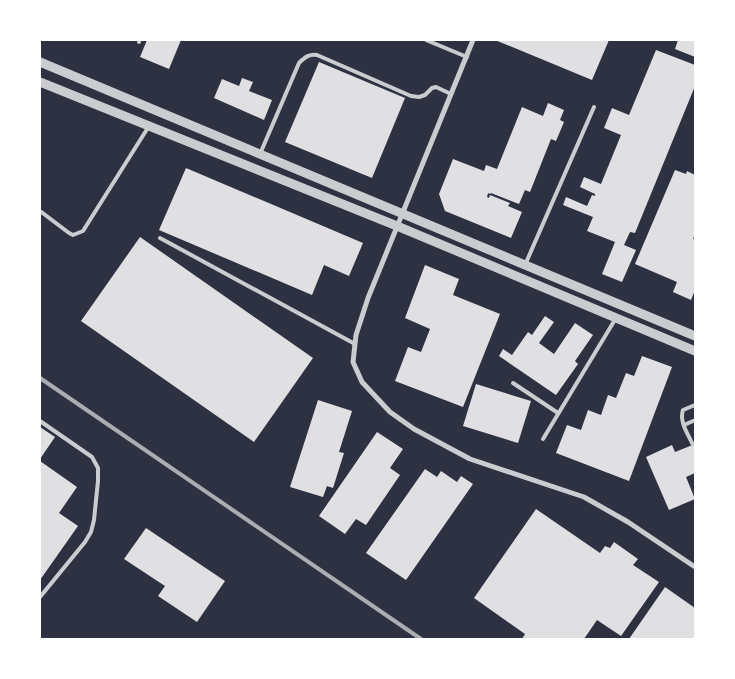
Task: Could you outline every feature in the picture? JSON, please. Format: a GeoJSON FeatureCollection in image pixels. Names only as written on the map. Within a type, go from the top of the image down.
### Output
{"type":"FeatureCollection","features":[{"type":"Feature","properties":{"kind":"street"},"geometry":{"type":"LineString","coordinates":[[473,40],[368,298],[356,335],[353,362],[362,382],[390,412],[414,429],[470,460],[584,497],[628,522],[695,567]]}},
{"type":"Feature","properties":{"kind":"street"},"geometry":{"type":"LineString","coordinates":[[40,62],[695,336]]}},
{"type":"Feature","properties":{"kind":"street"},"geometry":{"type":"LineString","coordinates":[[40,82],[397,226],[695,350]]}},
{"type":"Feature","properties":{"kind":"lane"},"geometry":{"type":"LineString","coordinates":[[426,40],[466,57]]}},
{"type":"Feature","properties":{"kind":"lane"},"geometry":{"type":"LineString","coordinates":[[260,154],[299,63],[312,54],[412,96],[425,95],[432,88],[436,87],[451,94]]}},
{"type":"Feature","properties":{"kind":"lane"},"geometry":{"type":"LineString","coordinates":[[525,265],[594,107]]}},
{"type":"Feature","properties":{"kind":"lane"},"geometry":{"type":"LineString","coordinates":[[40,211],[73,235],[84,231],[149,126]]}},
{"type":"Feature","properties":{"kind":"lane"},"geometry":{"type":"LineString","coordinates":[[160,238],[355,344]]}},
{"type":"Feature","properties":{"kind":"lane"},"geometry":{"type":"LineString","coordinates":[[543,439],[616,318]]}},
{"type":"Feature","properties":{"kind":"lane"},"geometry":{"type":"LineString","coordinates":[[513,383],[558,413]]}},
{"type":"Feature","properties":{"kind":"lane"},"geometry":{"type":"LineString","coordinates":[[693,445],[682,421],[682,415],[683,410],[695,405]]}},
{"type":"Feature","properties":{"kind":"lane"},"geometry":{"type":"LineString","coordinates":[[40,421],[92,457],[98,468],[94,520],[91,532],[40,597]]}},
{"type":"Feature","properties":{"kind":"lane"},"geometry":{"type":"LineString","coordinates":[[684,425],[692,421]]}},
{"type":"Feature","properties":{"kind":"lane"},"geometry":{"type":"LineString","coordinates":[[689,436],[695,434]]}},
{"type":"Feature","properties":{"kind":"building"},"geometry":{"type":"Polygon","coordinates":[[[147,40],[181,40],[169,69],[140,57],[147,40]]]}},
{"type":"Feature","properties":{"kind":"building"},"geometry":{"type":"Polygon","coordinates":[[[495,40],[609,40],[592,80],[495,40]]]}},
{"type":"Feature","properties":{"kind":"building"},"geometry":{"type":"Polygon","coordinates":[[[678,40],[695,40],[695,57],[675,49],[678,40]]]}},
{"type":"Feature","properties":{"kind":"building"},"geometry":{"type":"Polygon","coordinates":[[[656,50],[695,65],[695,86],[635,233],[630,232],[624,245],[636,250],[622,282],[602,274],[615,242],[587,231],[593,217],[563,205],[566,197],[587,206],[592,195],[595,196],[595,194],[580,187],[584,177],[601,184],[621,135],[604,128],[612,108],[629,115],[656,50]]]}},
{"type":"Feature","properties":{"kind":"building"},"geometry":{"type":"Polygon","coordinates":[[[319,62],[405,98],[372,178],[285,142],[319,62]]]}},
{"type":"Feature","properties":{"kind":"building"},"geometry":{"type":"Polygon","coordinates":[[[242,78],[253,82],[249,91],[272,100],[264,120],[214,98],[222,79],[239,86],[242,78]]]}},
{"type":"Feature","properties":{"kind":"building"},"geometry":{"type":"Polygon","coordinates":[[[548,103],[564,110],[560,120],[564,122],[556,141],[551,139],[530,192],[525,190],[519,204],[488,193],[487,197],[489,198],[490,195],[510,203],[508,206],[522,212],[511,238],[445,211],[439,194],[453,159],[484,171],[486,165],[497,169],[522,107],[543,116],[548,103]]]}},
{"type":"Feature","properties":{"kind":"building"},"geometry":{"type":"Polygon","coordinates":[[[186,168],[363,243],[349,276],[324,265],[312,295],[159,230],[186,168]]]}},
{"type":"Feature","properties":{"kind":"building"},"geometry":{"type":"Polygon","coordinates":[[[675,170],[686,174],[687,171],[695,175],[695,235],[693,239],[695,239],[695,290],[691,300],[673,292],[677,282],[635,264],[675,170]]]}},
{"type":"Feature","properties":{"kind":"building"},"geometry":{"type":"Polygon","coordinates":[[[140,237],[313,358],[254,442],[81,321],[140,237]]]}},
{"type":"Feature","properties":{"kind":"building"},"geometry":{"type":"Polygon","coordinates":[[[425,265],[459,279],[453,295],[500,314],[463,407],[395,381],[408,347],[421,352],[430,329],[405,318],[425,265]]]}},
{"type":"Feature","properties":{"kind":"building"},"geometry":{"type":"Polygon","coordinates":[[[545,316],[554,322],[539,343],[554,354],[575,323],[593,335],[575,361],[578,364],[556,395],[499,356],[503,349],[512,355],[528,332],[532,335],[545,316]]]}},
{"type":"Feature","properties":{"kind":"building"},"geometry":{"type":"Polygon","coordinates":[[[642,356],[672,367],[629,481],[556,453],[567,425],[581,430],[588,410],[601,415],[608,395],[616,398],[626,373],[634,376],[642,356]]]}},
{"type":"Feature","properties":{"kind":"building"},"geometry":{"type":"Polygon","coordinates":[[[476,384],[531,401],[518,443],[463,426],[476,384]]]}},
{"type":"Feature","properties":{"kind":"building"},"geometry":{"type":"Polygon","coordinates":[[[318,400],[352,411],[339,452],[344,453],[333,488],[327,486],[323,497],[290,487],[318,400]]]}},
{"type":"Feature","properties":{"kind":"building"},"geometry":{"type":"Polygon","coordinates":[[[40,427],[55,437],[40,459],[40,427]]]}},
{"type":"Feature","properties":{"kind":"building"},"geometry":{"type":"Polygon","coordinates":[[[377,432],[403,449],[390,468],[400,475],[366,525],[356,519],[345,534],[319,516],[377,432]]]}},
{"type":"Feature","properties":{"kind":"building"},"geometry":{"type":"Polygon","coordinates":[[[695,444],[695,473],[686,477],[695,499],[669,510],[646,457],[672,445],[675,452],[695,444]]]}},
{"type":"Feature","properties":{"kind":"building"},"geometry":{"type":"Polygon","coordinates":[[[40,461],[77,487],[59,513],[78,526],[40,580],[40,461]]]}},
{"type":"Feature","properties":{"kind":"building"},"geometry":{"type":"Polygon","coordinates":[[[425,469],[437,477],[441,471],[457,482],[461,476],[473,484],[406,580],[366,553],[425,469]]]}},
{"type":"Feature","properties":{"kind":"building"},"geometry":{"type":"Polygon","coordinates":[[[536,509],[600,553],[605,546],[610,548],[614,542],[638,559],[633,565],[659,582],[621,636],[597,620],[584,639],[522,639],[525,634],[474,598],[536,509]]]}},
{"type":"Feature","properties":{"kind":"building"},"geometry":{"type":"Polygon","coordinates":[[[146,528],[225,581],[197,622],[158,596],[165,586],[124,559],[146,528]]]}},
{"type":"Feature","properties":{"kind":"building"},"geometry":{"type":"Polygon","coordinates":[[[665,587],[695,608],[695,639],[629,639],[665,587]]]}},
{"type":"Feature","properties":{"kind":"railway"},"geometry":{"type":"LineString","coordinates":[[40,378],[421,639]]}}]}
